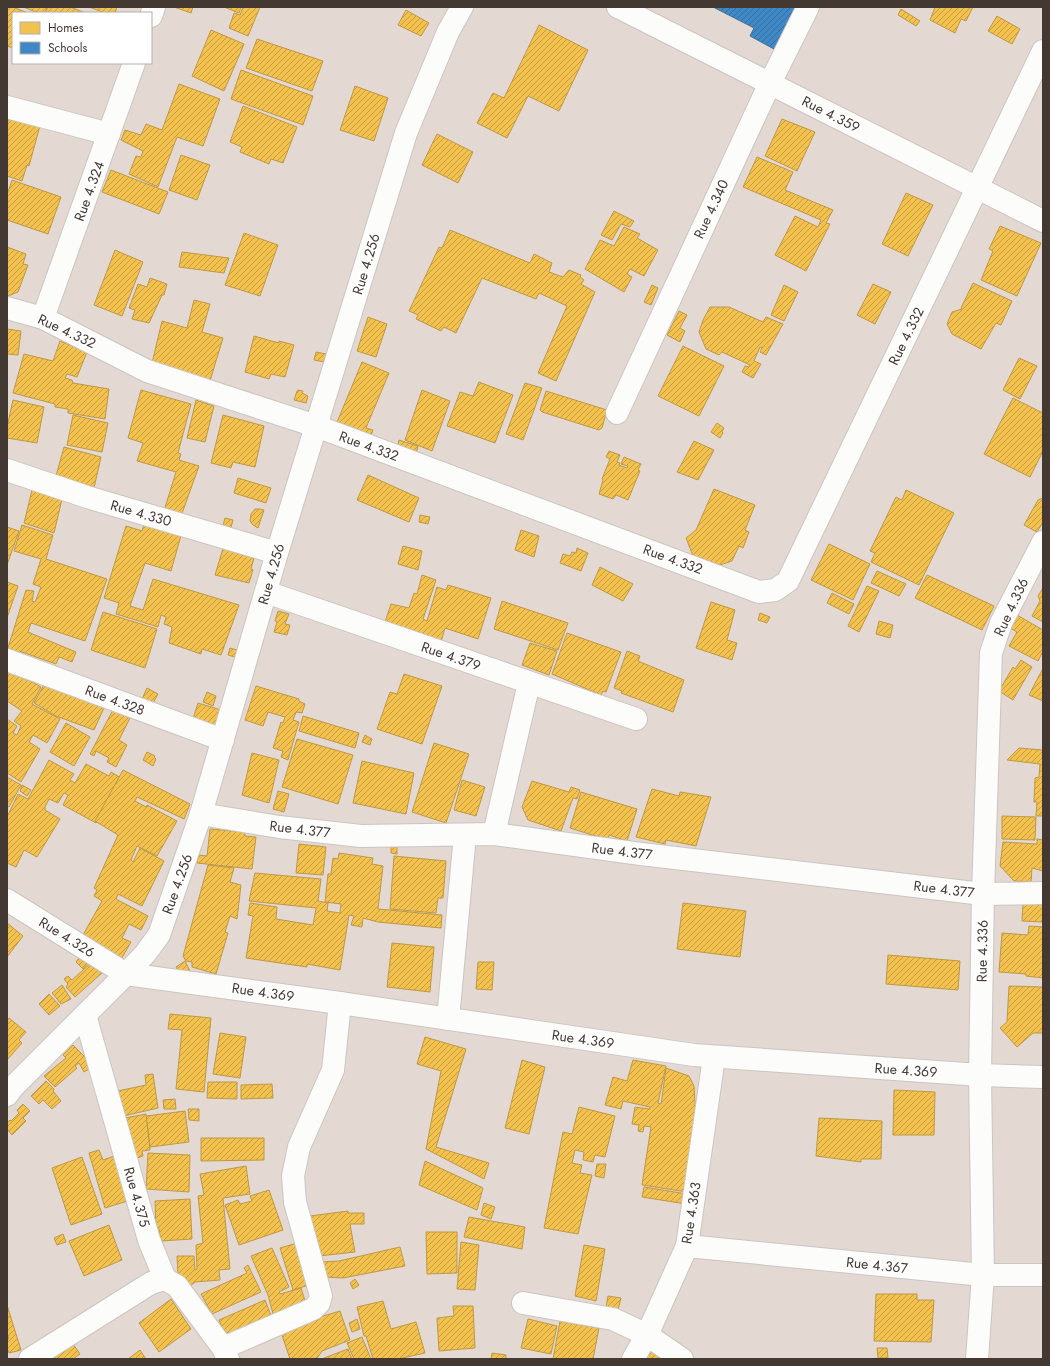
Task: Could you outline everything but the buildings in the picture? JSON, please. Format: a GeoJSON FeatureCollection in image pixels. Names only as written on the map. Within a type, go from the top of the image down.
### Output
{"type":"FeatureCollection","features":[{"type":"Feature","properties":{"kind":"street","name":"Rue 4.256"},"geometry":{"type":"LineString","coordinates":[[9,1087],[126,974],[145,954],[159,935],[201,814],[277,553],[406,133],[448,32],[462,7]]}},
{"type":"Feature","properties":{"kind":"street","name":"Rue 4.359"},"geometry":{"type":"LineString","coordinates":[[618,7],[1043,221]]}},
{"type":"Feature","properties":{"kind":"street","name":"Rue 4.340"},"geometry":{"type":"LineString","coordinates":[[617,413],[770,83],[808,7]]}},
{"type":"Feature","properties":{"kind":"street","name":"Rue 4.332"},"geometry":{"type":"LineString","coordinates":[[7,308],[43,318],[147,371],[316,426],[759,592],[775,590],[788,581],[1043,51]]}},
{"type":"Feature","properties":{"kind":"street","name":"Rue 4.324"},"geometry":{"type":"LineString","coordinates":[[43,318],[134,64]]}},
{"type":"Feature","properties":{"kind":"street"},"geometry":{"type":"LineString","coordinates":[[7,107],[109,134]]}},
{"type":"Feature","properties":{"kind":"street","name":"Rue 4.330"},"geometry":{"type":"LineString","coordinates":[[7,470],[88,497],[277,553]]}},
{"type":"Feature","properties":{"kind":"street","name":"Rue 4.336"},"geometry":{"type":"LineString","coordinates":[[983,1275],[980,1075],[983,894],[991,653],[1001,623],[1043,542]]}},
{"type":"Feature","properties":{"kind":"street","name":"Rue 4.379"},"geometry":{"type":"LineString","coordinates":[[266,592],[636,719]]}},
{"type":"Feature","properties":{"kind":"street","name":"Rue 4.328"},"geometry":{"type":"LineString","coordinates":[[7,660],[223,740]]}},
{"type":"Feature","properties":{"kind":"street"},"geometry":{"type":"LineString","coordinates":[[494,834],[529,683]]}},
{"type":"Feature","properties":{"kind":"street","name":"Rue 4.377"},"geometry":{"type":"LineString","coordinates":[[201,814],[279,828],[361,836],[494,834],[642,854],[983,894],[1043,893]]}},
{"type":"Feature","properties":{"kind":"street"},"geometry":{"type":"LineString","coordinates":[[448,1019],[465,835]]}},
{"type":"Feature","properties":{"kind":"street","name":"Rue 4.326"},"geometry":{"type":"LineString","coordinates":[[7,900],[126,974]]}},
{"type":"Feature","properties":{"kind":"street","name":"Rue 4.369"},"geometry":{"type":"LineString","coordinates":[[126,974],[340,1003],[694,1055],[980,1075],[1043,1077]]}},
{"type":"Feature","properties":{"kind":"street"},"geometry":{"type":"LineString","coordinates":[[30,1359],[151,1283],[165,1279],[177,1286],[225,1354],[313,1309],[319,1303],[321,1296],[295,1202],[293,1176],[299,1148],[333,1070],[340,1003]]}},
{"type":"Feature","properties":{"kind":"street","name":"Rue 4.375"},"geometry":{"type":"LineString","coordinates":[[85,1015],[150,1240],[165,1279]]}},
{"type":"Feature","properties":{"kind":"street","name":"Rue 4.363"},"geometry":{"type":"LineString","coordinates":[[633,1359],[647,1335],[687,1246],[714,1056]]}},
{"type":"Feature","properties":{"kind":"street","name":"Rue 4.367"},"geometry":{"type":"LineString","coordinates":[[687,1246],[983,1275],[1043,1275]]}},
{"type":"Feature","properties":{"kind":"street"},"geometry":{"type":"LineString","coordinates":[[977,1359],[983,1275]]}},
{"type":"Feature","properties":{"kind":"street"},"geometry":{"type":"LineString","coordinates":[[523,1303],[612,1319],[647,1335],[682,1359]]}},
{"type":"Feature","properties":{"kind":"shaded area"},"geometry":{"type":"Polygon","coordinates":[[[7,7],[1043,7],[1043,1359],[7,1359],[7,7]]]}}]}
